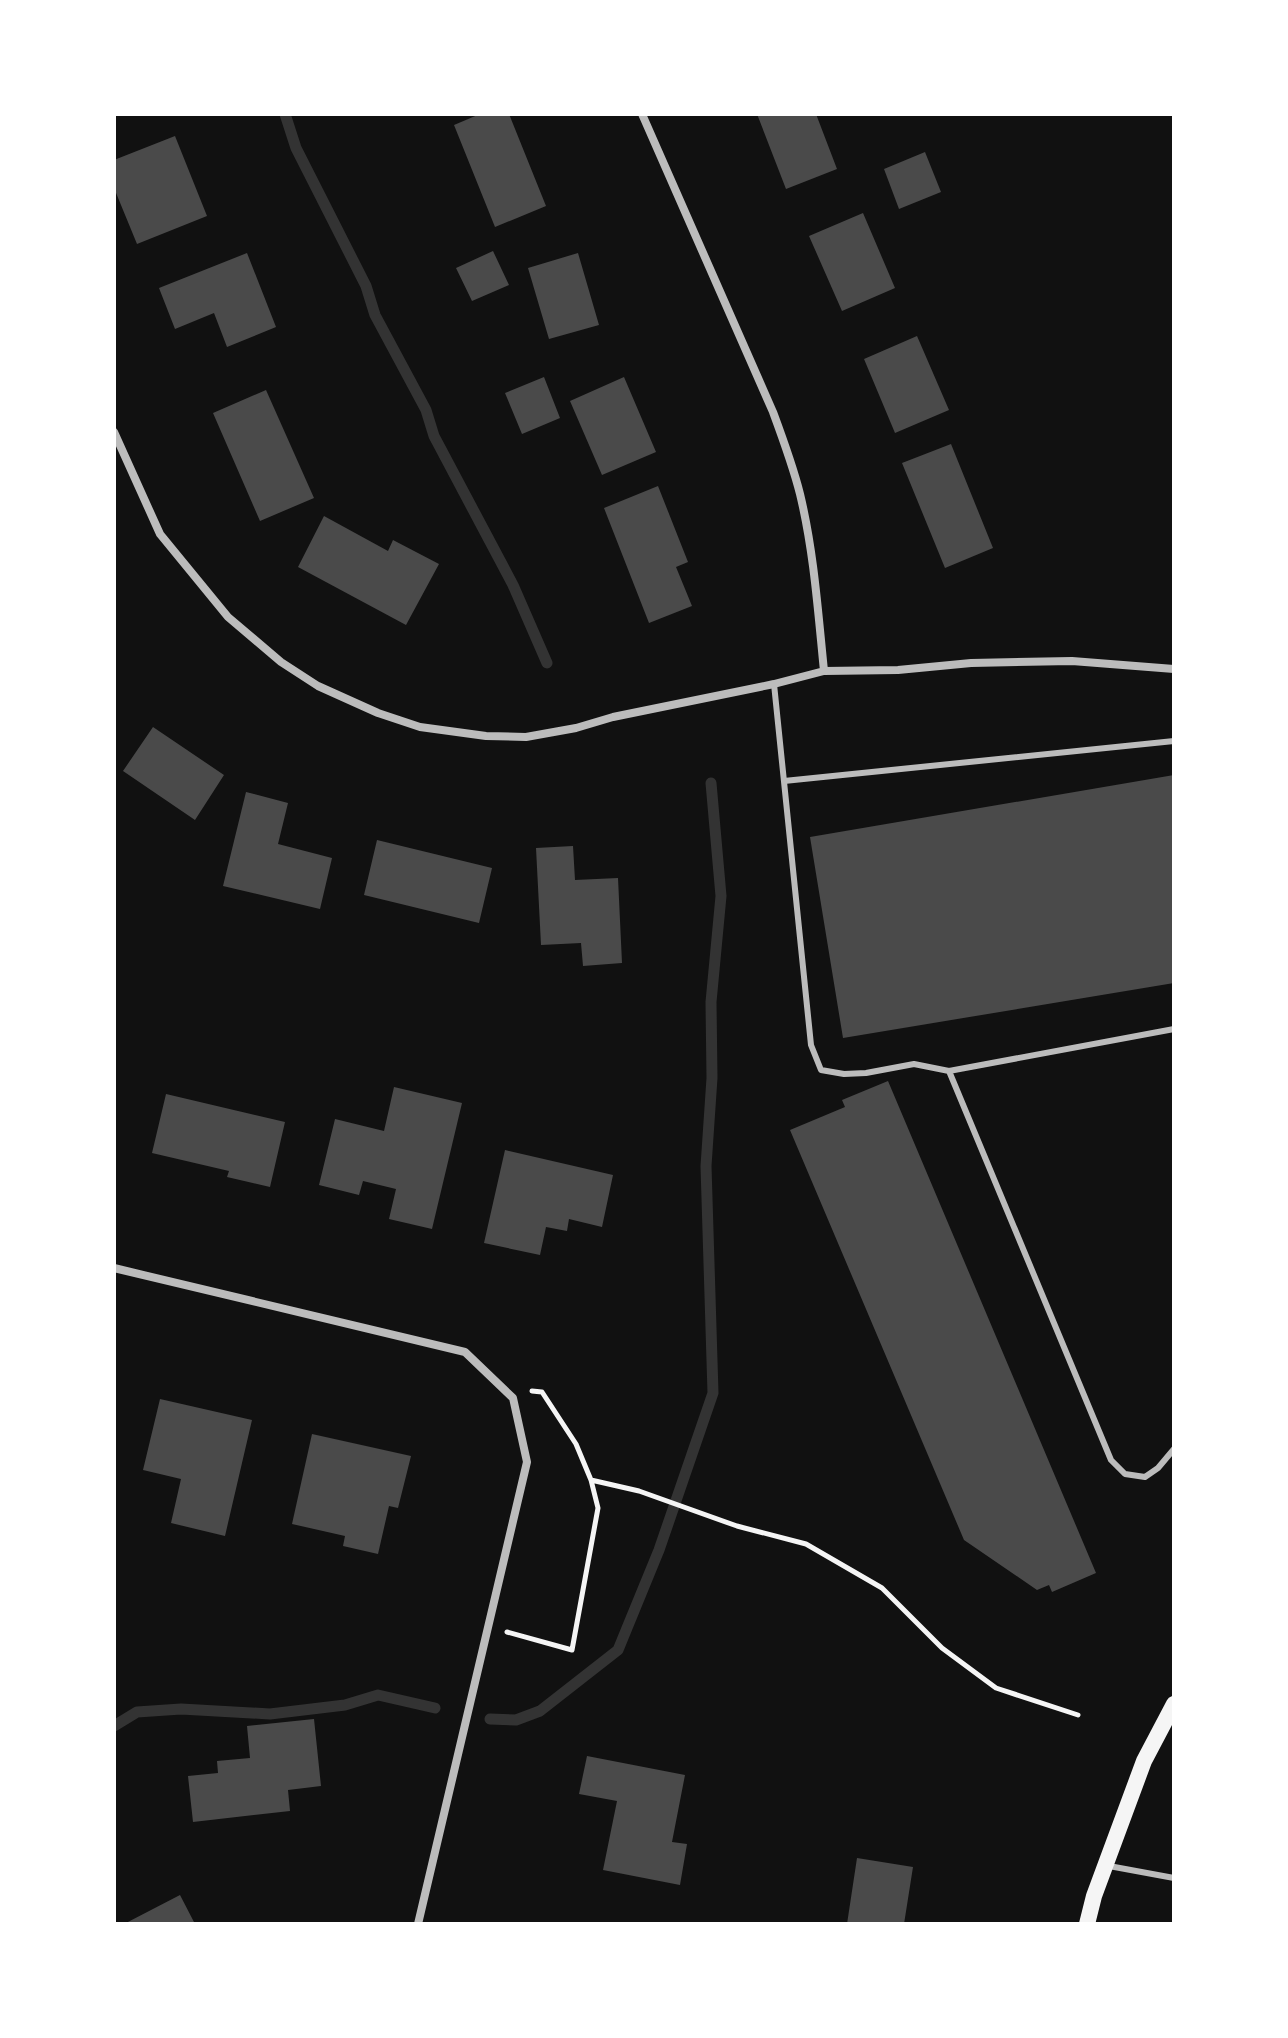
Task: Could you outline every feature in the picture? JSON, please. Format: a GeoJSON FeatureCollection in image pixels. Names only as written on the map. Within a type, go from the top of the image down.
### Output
{"type":"FeatureCollection","features":[{"type":"Feature","properties":{"kind":"main road"},"geometry":{"type":"LineString","coordinates":[[1087,1924],[1094,1896],[1144,1761],[1174,1704]]}},
{"type":"Feature","properties":{"kind":"street"},"geometry":{"type":"LineString","coordinates":[[642,114],[789,455],[812,552],[824,671]]}},
{"type":"Feature","properties":{"kind":"street"},"geometry":{"type":"LineString","coordinates":[[114,432],[160,534],[228,617],[281,662],[318,686],[378,713],[420,727],[486,736],[526,737],[824,671],[1072,661],[1174,669]]}},
{"type":"Feature","properties":{"kind":"street"},"geometry":{"type":"LineString","coordinates":[[114,1268],[465,1352],[513,1398],[527,1462],[418,1924]]}},
{"type":"Feature","properties":{"kind":"lane"},"geometry":{"type":"LineString","coordinates":[[774,684],[811,1045],[821,1070],[844,1074],[866,1073],[914,1064],[949,1071],[1174,1029]]}},
{"type":"Feature","properties":{"kind":"lane"},"geometry":{"type":"LineString","coordinates":[[784,781],[1174,741]]}},
{"type":"Feature","properties":{"kind":"lane"},"geometry":{"type":"LineString","coordinates":[[949,1071],[1111,1460],[1125,1474],[1145,1477],[1158,1468],[1174,1449]]}},
{"type":"Feature","properties":{"kind":"lane"},"geometry":{"type":"LineString","coordinates":[[1105,1866],[1174,1878]]}},
{"type":"Feature","properties":{"kind":"path"},"geometry":{"type":"LineString","coordinates":[[488,1627],[572,1650],[598,1508],[591,1480],[576,1444],[542,1392],[501,1386]]}},
{"type":"Feature","properties":{"kind":"path"},"geometry":{"type":"LineString","coordinates":[[591,1480],[639,1491],[737,1526],[806,1544],[882,1588],[942,1648],[996,1688],[1078,1715]]}},
{"type":"Feature","properties":{"kind":"building"},"geometry":{"type":"Polygon","coordinates":[[[480,114],[509,114],[546,206],[495,227],[454,125],[480,114]]]}},
{"type":"Feature","properties":{"kind":"building"},"geometry":{"type":"Polygon","coordinates":[[[757,114],[816,114],[837,169],[786,189],[757,114]]]}},
{"type":"Feature","properties":{"kind":"building"},"geometry":{"type":"Polygon","coordinates":[[[175,136],[207,216],[137,244],[114,188],[114,160],[175,136]]]}},
{"type":"Feature","properties":{"kind":"building"},"geometry":{"type":"Polygon","coordinates":[[[925,152],[941,192],[899,209],[884,169],[925,152]]]}},
{"type":"Feature","properties":{"kind":"building"},"geometry":{"type":"Polygon","coordinates":[[[863,213],[895,288],[842,311],[809,236],[863,213]]]}},
{"type":"Feature","properties":{"kind":"building"},"geometry":{"type":"Polygon","coordinates":[[[493,251],[509,285],[472,301],[456,268],[493,251]]]}},
{"type":"Feature","properties":{"kind":"building"},"geometry":{"type":"Polygon","coordinates":[[[247,253],[276,327],[227,347],[214,313],[175,329],[159,288],[247,253]]]}},
{"type":"Feature","properties":{"kind":"building"},"geometry":{"type":"Polygon","coordinates":[[[578,253],[599,325],[549,339],[528,268],[578,253]]]}},
{"type":"Feature","properties":{"kind":"building"},"geometry":{"type":"Polygon","coordinates":[[[917,336],[949,410],[895,433],[864,359],[917,336]]]}},
{"type":"Feature","properties":{"kind":"building"},"geometry":{"type":"Polygon","coordinates":[[[544,377],[560,418],[522,434],[505,393],[544,377]]]}},
{"type":"Feature","properties":{"kind":"building"},"geometry":{"type":"Polygon","coordinates":[[[624,377],[656,452],[602,475],[570,401],[624,377]]]}},
{"type":"Feature","properties":{"kind":"building"},"geometry":{"type":"Polygon","coordinates":[[[266,390],[314,498],[260,521],[213,413],[266,390]]]}},
{"type":"Feature","properties":{"kind":"building"},"geometry":{"type":"Polygon","coordinates":[[[951,444],[993,548],[945,568],[902,463],[951,444]]]}},
{"type":"Feature","properties":{"kind":"building"},"geometry":{"type":"Polygon","coordinates":[[[658,486],[688,562],[676,567],[692,606],[649,623],[604,508],[658,486]]]}},
{"type":"Feature","properties":{"kind":"building"},"geometry":{"type":"Polygon","coordinates":[[[324,516],[388,551],[393,540],[439,564],[406,625],[298,567],[324,516]]]}},
{"type":"Feature","properties":{"kind":"building"},"geometry":{"type":"Polygon","coordinates":[[[153,727],[224,775],[195,820],[123,771],[153,727]]]}},
{"type":"Feature","properties":{"kind":"building"},"geometry":{"type":"Polygon","coordinates":[[[1174,775],[1174,983],[843,1038],[810,837],[1174,775]]]}},
{"type":"Feature","properties":{"kind":"building"},"geometry":{"type":"Polygon","coordinates":[[[246,792],[288,803],[278,844],[332,858],[320,909],[223,886],[246,792]]]}},
{"type":"Feature","properties":{"kind":"building"},"geometry":{"type":"Polygon","coordinates":[[[377,840],[492,868],[479,923],[364,895],[377,840]]]}},
{"type":"Feature","properties":{"kind":"building"},"geometry":{"type":"Polygon","coordinates":[[[573,846],[575,880],[618,878],[622,963],[583,966],[581,943],[541,945],[536,848],[573,846]]]}},
{"type":"Feature","properties":{"kind":"building"},"geometry":{"type":"Polygon","coordinates":[[[888,1081],[1096,1573],[1052,1592],[1049,1585],[1037,1590],[964,1540],[790,1130],[845,1107],[842,1100],[888,1081]]]}},
{"type":"Feature","properties":{"kind":"building"},"geometry":{"type":"Polygon","coordinates":[[[394,1087],[462,1103],[432,1229],[389,1219],[396,1189],[363,1181],[359,1195],[319,1185],[335,1119],[384,1131],[394,1087]]]}},
{"type":"Feature","properties":{"kind":"building"},"geometry":{"type":"Polygon","coordinates":[[[166,1094],[285,1122],[270,1187],[227,1177],[229,1171],[152,1153],[166,1094]]]}},
{"type":"Feature","properties":{"kind":"building"},"geometry":{"type":"Polygon","coordinates":[[[505,1150],[613,1175],[602,1227],[569,1219],[567,1231],[546,1227],[540,1255],[484,1243],[505,1150]]]}},
{"type":"Feature","properties":{"kind":"building"},"geometry":{"type":"Polygon","coordinates":[[[160,1399],[252,1420],[225,1536],[171,1523],[181,1479],[143,1470],[160,1399]]]}},
{"type":"Feature","properties":{"kind":"building"},"geometry":{"type":"Polygon","coordinates":[[[312,1434],[411,1456],[398,1508],[389,1506],[378,1554],[343,1546],[345,1536],[292,1524],[312,1434]]]}},
{"type":"Feature","properties":{"kind":"building"},"geometry":{"type":"Polygon","coordinates":[[[314,1719],[321,1786],[288,1790],[290,1811],[193,1822],[188,1776],[218,1773],[217,1761],[250,1758],[247,1726],[314,1719]]]}},
{"type":"Feature","properties":{"kind":"building"},"geometry":{"type":"Polygon","coordinates":[[[587,1756],[685,1775],[672,1842],[687,1844],[680,1885],[603,1870],[617,1801],[579,1794],[587,1756]]]}},
{"type":"Feature","properties":{"kind":"building"},"geometry":{"type":"Polygon","coordinates":[[[857,1858],[913,1867],[904,1924],[847,1924],[857,1858]]]}},
{"type":"Feature","properties":{"kind":"building"},"geometry":{"type":"Polygon","coordinates":[[[180,1895],[195,1924],[124,1924],[180,1895]]]}},
{"type":"Feature","properties":{"kind":"waterway"},"geometry":{"type":"LineString","coordinates":[[285,114],[296,148],[366,286],[375,315],[426,410],[434,436],[513,585],[547,663]]}},
{"type":"Feature","properties":{"kind":"waterway"},"geometry":{"type":"LineString","coordinates":[[490,1719],[516,1720],[540,1711],[618,1650],[659,1550],[713,1393],[706,1166],[712,1078],[711,1002],[721,896],[711,783]]}},
{"type":"Feature","properties":{"kind":"waterway"},"geometry":{"type":"LineString","coordinates":[[114,1726],[137,1712],[181,1709],[270,1714],[345,1705],[378,1695],[435,1708]]}}]}
